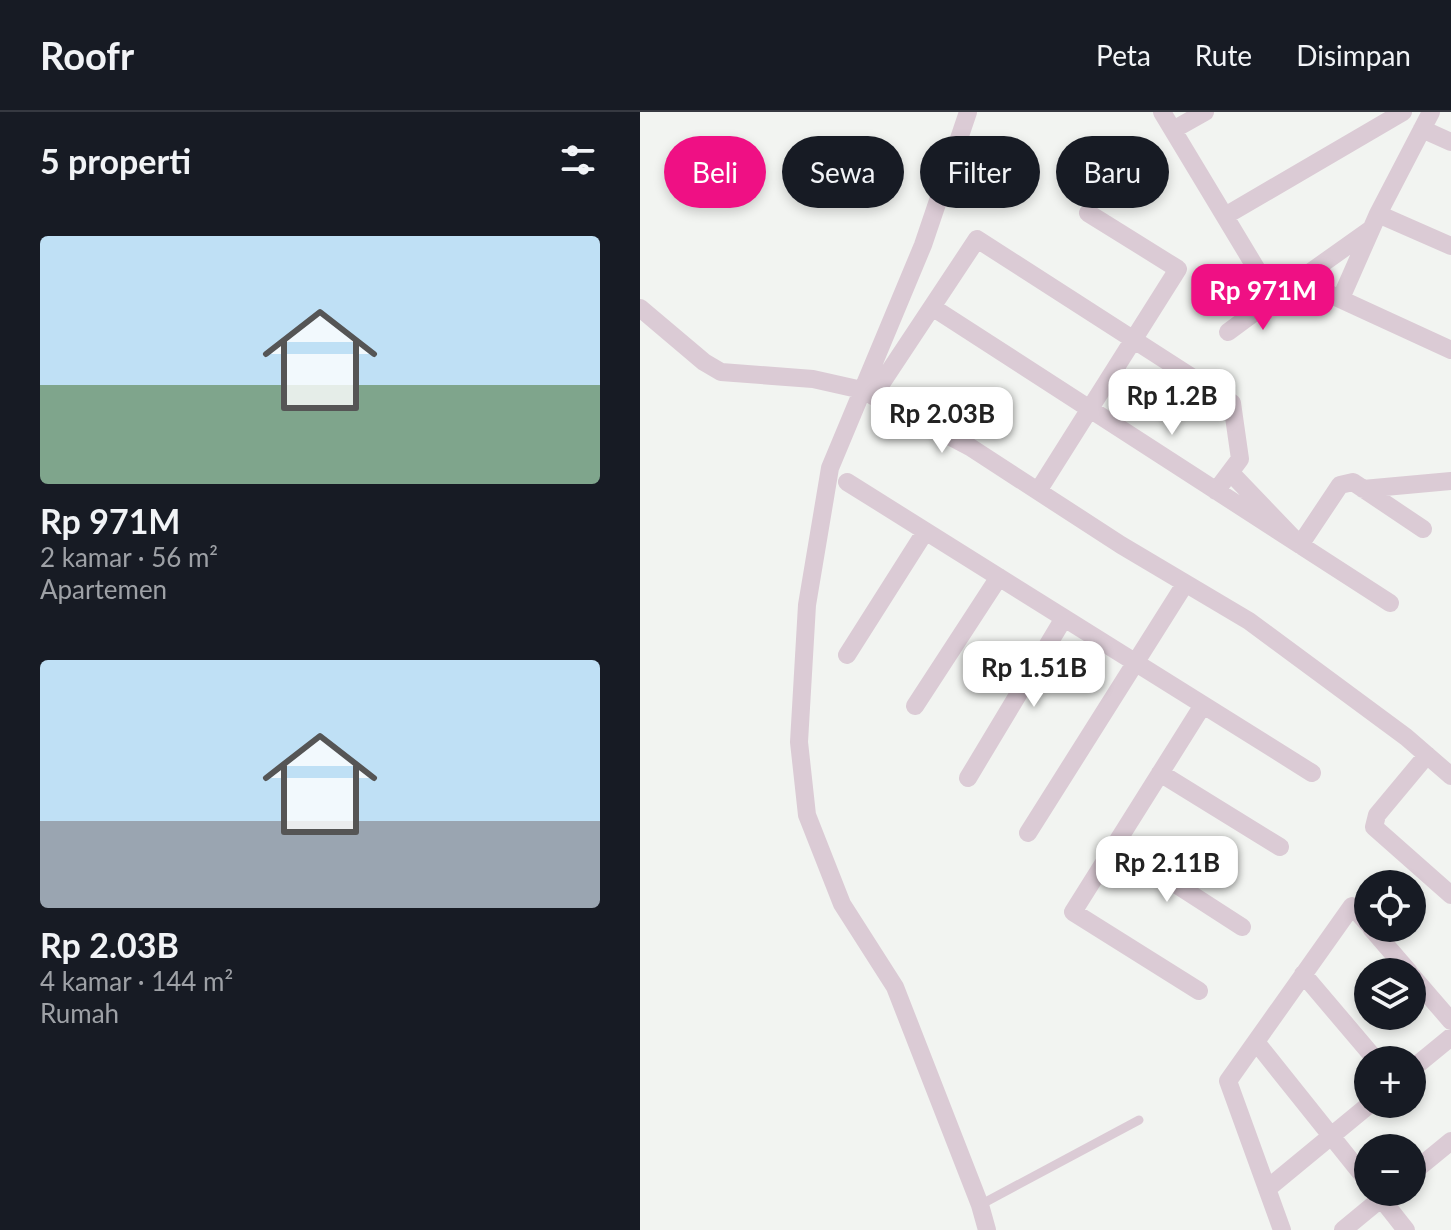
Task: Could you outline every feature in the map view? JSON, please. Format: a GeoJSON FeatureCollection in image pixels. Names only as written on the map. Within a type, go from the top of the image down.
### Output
{"type":"FeatureCollection","features":[{"type":"Feature","properties":{"kind":"street"},"geometry":{"type":"LineString","coordinates":[[968,112],[868,393],[830,468],[807,605],[799,742],[807,815],[842,904],[895,987],[987,1230]]}},
{"type":"Feature","properties":{"kind":"street"},"geometry":{"type":"LineString","coordinates":[[1162,112],[1274,298]]}},
{"type":"Feature","properties":{"kind":"street"},"geometry":{"type":"LineString","coordinates":[[1173,130],[1205,112]]}},
{"type":"Feature","properties":{"kind":"street"},"geometry":{"type":"LineString","coordinates":[[1225,216],[1403,112]]}},
{"type":"Feature","properties":{"kind":"street"},"geometry":{"type":"LineString","coordinates":[[1341,298],[1426,120],[1451,142]]}},
{"type":"Feature","properties":{"kind":"street"},"geometry":{"type":"LineString","coordinates":[[1038,491],[1178,269],[1088,213]]}},
{"type":"Feature","properties":{"kind":"street"},"geometry":{"type":"LineString","coordinates":[[1375,222],[1451,246]]}},
{"type":"Feature","properties":{"kind":"street"},"geometry":{"type":"LineString","coordinates":[[1228,332],[1301,281],[1375,222]]}},
{"type":"Feature","properties":{"kind":"street"},"geometry":{"type":"LineString","coordinates":[[868,393],[932,307],[977,239],[1232,403],[1240,459],[1216,491]]}},
{"type":"Feature","properties":{"kind":"street"},"geometry":{"type":"LineString","coordinates":[[1301,281],[1451,350]]}},
{"type":"Feature","properties":{"kind":"street"},"geometry":{"type":"LineString","coordinates":[[932,307],[1390,603]]}},
{"type":"Feature","properties":{"kind":"street"},"geometry":{"type":"LineString","coordinates":[[640,308],[704,362],[721,372],[813,379],[868,393],[970,447],[1279,642],[1406,737],[1451,776]]}},
{"type":"Feature","properties":{"kind":"street"},"geometry":{"type":"LineString","coordinates":[[1230,472],[1300,545]]}},
{"type":"Feature","properties":{"kind":"street"},"geometry":{"type":"LineString","coordinates":[[1363,489],[1451,481]]}},
{"type":"Feature","properties":{"kind":"street"},"geometry":{"type":"LineString","coordinates":[[847,482],[1312,773]]}},
{"type":"Feature","properties":{"kind":"street"},"geometry":{"type":"LineString","coordinates":[[1300,545],[1340,485],[1353,482],[1423,529]]}},
{"type":"Feature","properties":{"kind":"street"},"geometry":{"type":"LineString","coordinates":[[847,655],[925,532]]}},
{"type":"Feature","properties":{"kind":"street"},"geometry":{"type":"LineString","coordinates":[[915,706],[999,577]]}},
{"type":"Feature","properties":{"kind":"street"},"geometry":{"type":"LineString","coordinates":[[1028,833],[1185,584]]}},
{"type":"Feature","properties":{"kind":"street"},"geometry":{"type":"LineString","coordinates":[[968,778],[1064,618]]}},
{"type":"Feature","properties":{"kind":"street"},"geometry":{"type":"LineString","coordinates":[[1199,991],[1073,912],[1203,705]]}},
{"type":"Feature","properties":{"kind":"street"},"geometry":{"type":"LineString","coordinates":[[1427,755],[1377,815],[1374,827],[1451,895]]}},
{"type":"Feature","properties":{"kind":"street"},"geometry":{"type":"LineString","coordinates":[[1160,773],[1280,847]]}},
{"type":"Feature","properties":{"kind":"street"},"geometry":{"type":"LineString","coordinates":[[1115,845],[1242,927]]}},
{"type":"Feature","properties":{"kind":"street"},"geometry":{"type":"LineString","coordinates":[[1282,1230],[1228,1081],[1352,906],[1354,908]]}},
{"type":"Feature","properties":{"kind":"street"},"geometry":{"type":"LineString","coordinates":[[1383,942],[1397,958]]}},
{"type":"Feature","properties":{"kind":"street"},"geometry":{"type":"LineString","coordinates":[[1303,974],[1364,1046]]}},
{"type":"Feature","properties":{"kind":"street"},"geometry":{"type":"LineString","coordinates":[[1426,992],[1451,1021]]}},
{"type":"Feature","properties":{"kind":"street"},"geometry":{"type":"LineString","coordinates":[[1426,1058],[1451,1037]]}},
{"type":"Feature","properties":{"kind":"street"},"geometry":{"type":"LineString","coordinates":[[1256,1042],[1354,1165]]}},
{"type":"Feature","properties":{"kind":"street"},"geometry":{"type":"LineString","coordinates":[[1267,1189],[1354,1117]]}},
{"type":"Feature","properties":{"kind":"street"},"geometry":{"type":"LineString","coordinates":[[1426,1162],[1451,1141]]}},
{"type":"Feature","properties":{"kind":"street"},"geometry":{"type":"LineString","coordinates":[[1343,1230],[1369,1206]]}},
{"type":"Feature","properties":{"kind":"street"},"geometry":{"type":"LineString","coordinates":[[1390,1206],[1406,1230]]}},
{"type":"Feature","properties":{"kind":"lane"},"geometry":{"type":"LineString","coordinates":[[980,1205],[1139,1120]]}}]}
